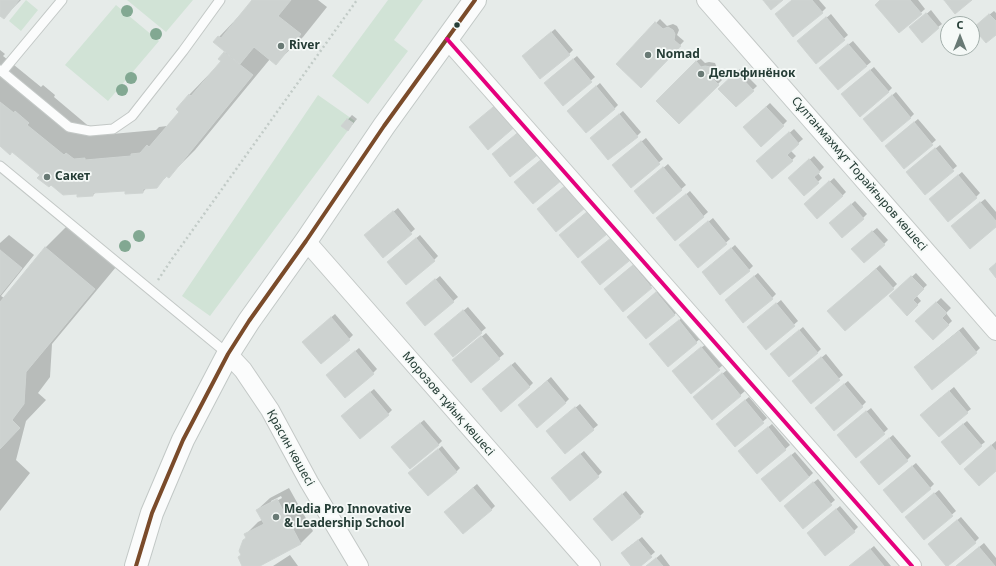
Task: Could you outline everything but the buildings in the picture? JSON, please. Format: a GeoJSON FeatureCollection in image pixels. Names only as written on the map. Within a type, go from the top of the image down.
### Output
{"type":"FeatureCollection","features":[{"type":"Feature","properties":{"kind":"main road"},"geometry":{"type":"LineString","coordinates":[[136,566],[152,513],[183,440],[228,354],[252,316],[306,241],[384,126],[475,0]]}},
{"type":"Feature","properties":{"kind":"street","name":"Сұлтанмахмұт Торайғыров көшесі"},"geometry":{"type":"LineString","coordinates":[[706,0],[996,331]]}},
{"type":"Feature","properties":{"kind":"street"},"geometry":{"type":"LineString","coordinates":[[447,39],[912,566]]}},
{"type":"Feature","properties":{"kind":"street","name":"Морозов тұйық көшесі"},"geometry":{"type":"LineString","coordinates":[[306,241],[591,566]]}},
{"type":"Feature","properties":{"kind":"street","name":"Красин көшесі"},"geometry":{"type":"LineString","coordinates":[[228,354],[243,370],[270,410],[309,482],[359,566]]}},
{"type":"Feature","properties":{"kind":"lane"},"geometry":{"type":"LineString","coordinates":[[62,0],[1,71],[69,127],[90,132],[113,129],[132,116],[183,51],[220,0]]}},
{"type":"Feature","properties":{"kind":"lane"},"geometry":{"type":"LineString","coordinates":[[0,167],[228,354]]}},
{"type":"Feature","properties":{"kind":"path"},"geometry":{"type":"LineString","coordinates":[[151,291],[172,259],[357,0]]}},
{"type":"Feature","properties":{"kind":"green space"},"geometry":{"type":"Polygon","coordinates":[[[26,0],[38,10],[21,31],[9,21],[26,0]]]}},
{"type":"Feature","properties":{"kind":"green space"},"geometry":{"type":"Polygon","coordinates":[[[127,0],[193,0],[166,32],[127,0]]]}},
{"type":"Feature","properties":{"kind":"green space"},"geometry":{"type":"Polygon","coordinates":[[[388,0],[423,0],[394,40],[408,51],[368,104],[332,76],[388,0]]]}},
{"type":"Feature","properties":{"kind":"green space"},"geometry":{"type":"Polygon","coordinates":[[[116,5],[159,41],[108,101],[65,65],[116,5]]]}},
{"type":"Feature","properties":{"kind":"green space"},"geometry":{"type":"Polygon","coordinates":[[[318,95],[355,121],[210,316],[182,296],[318,95]]]}},
{"type":"Feature","properties":{"kind":"transit line"},"geometry":{"type":"LineString","coordinates":[[136,566],[152,513],[183,440],[228,354],[249,321],[306,241],[384,126],[475,0]]}},
{"type":"Feature","properties":{"kind":"transit line"},"geometry":{"type":"LineString","coordinates":[[447,39],[912,566]]}},
{"type":"Feature","properties":{"kind":"place","name":"River"},"geometry":{"type":"Point","coordinates":[281,46]}},
{"type":"Feature","properties":{"kind":"place","name":"Nomad"},"geometry":{"type":"Point","coordinates":[648,55]}},
{"type":"Feature","properties":{"kind":"place","name":"Дельфинёнок"},"geometry":{"type":"Point","coordinates":[701,74]}},
{"type":"Feature","properties":{"kind":"place","name":"Сакет"},"geometry":{"type":"Point","coordinates":[47,177]}},
{"type":"Feature","properties":{"kind":"place","name":"Media Pro Innovative & Leadership School"},"geometry":{"type":"Point","coordinates":[276,517]}}]}
